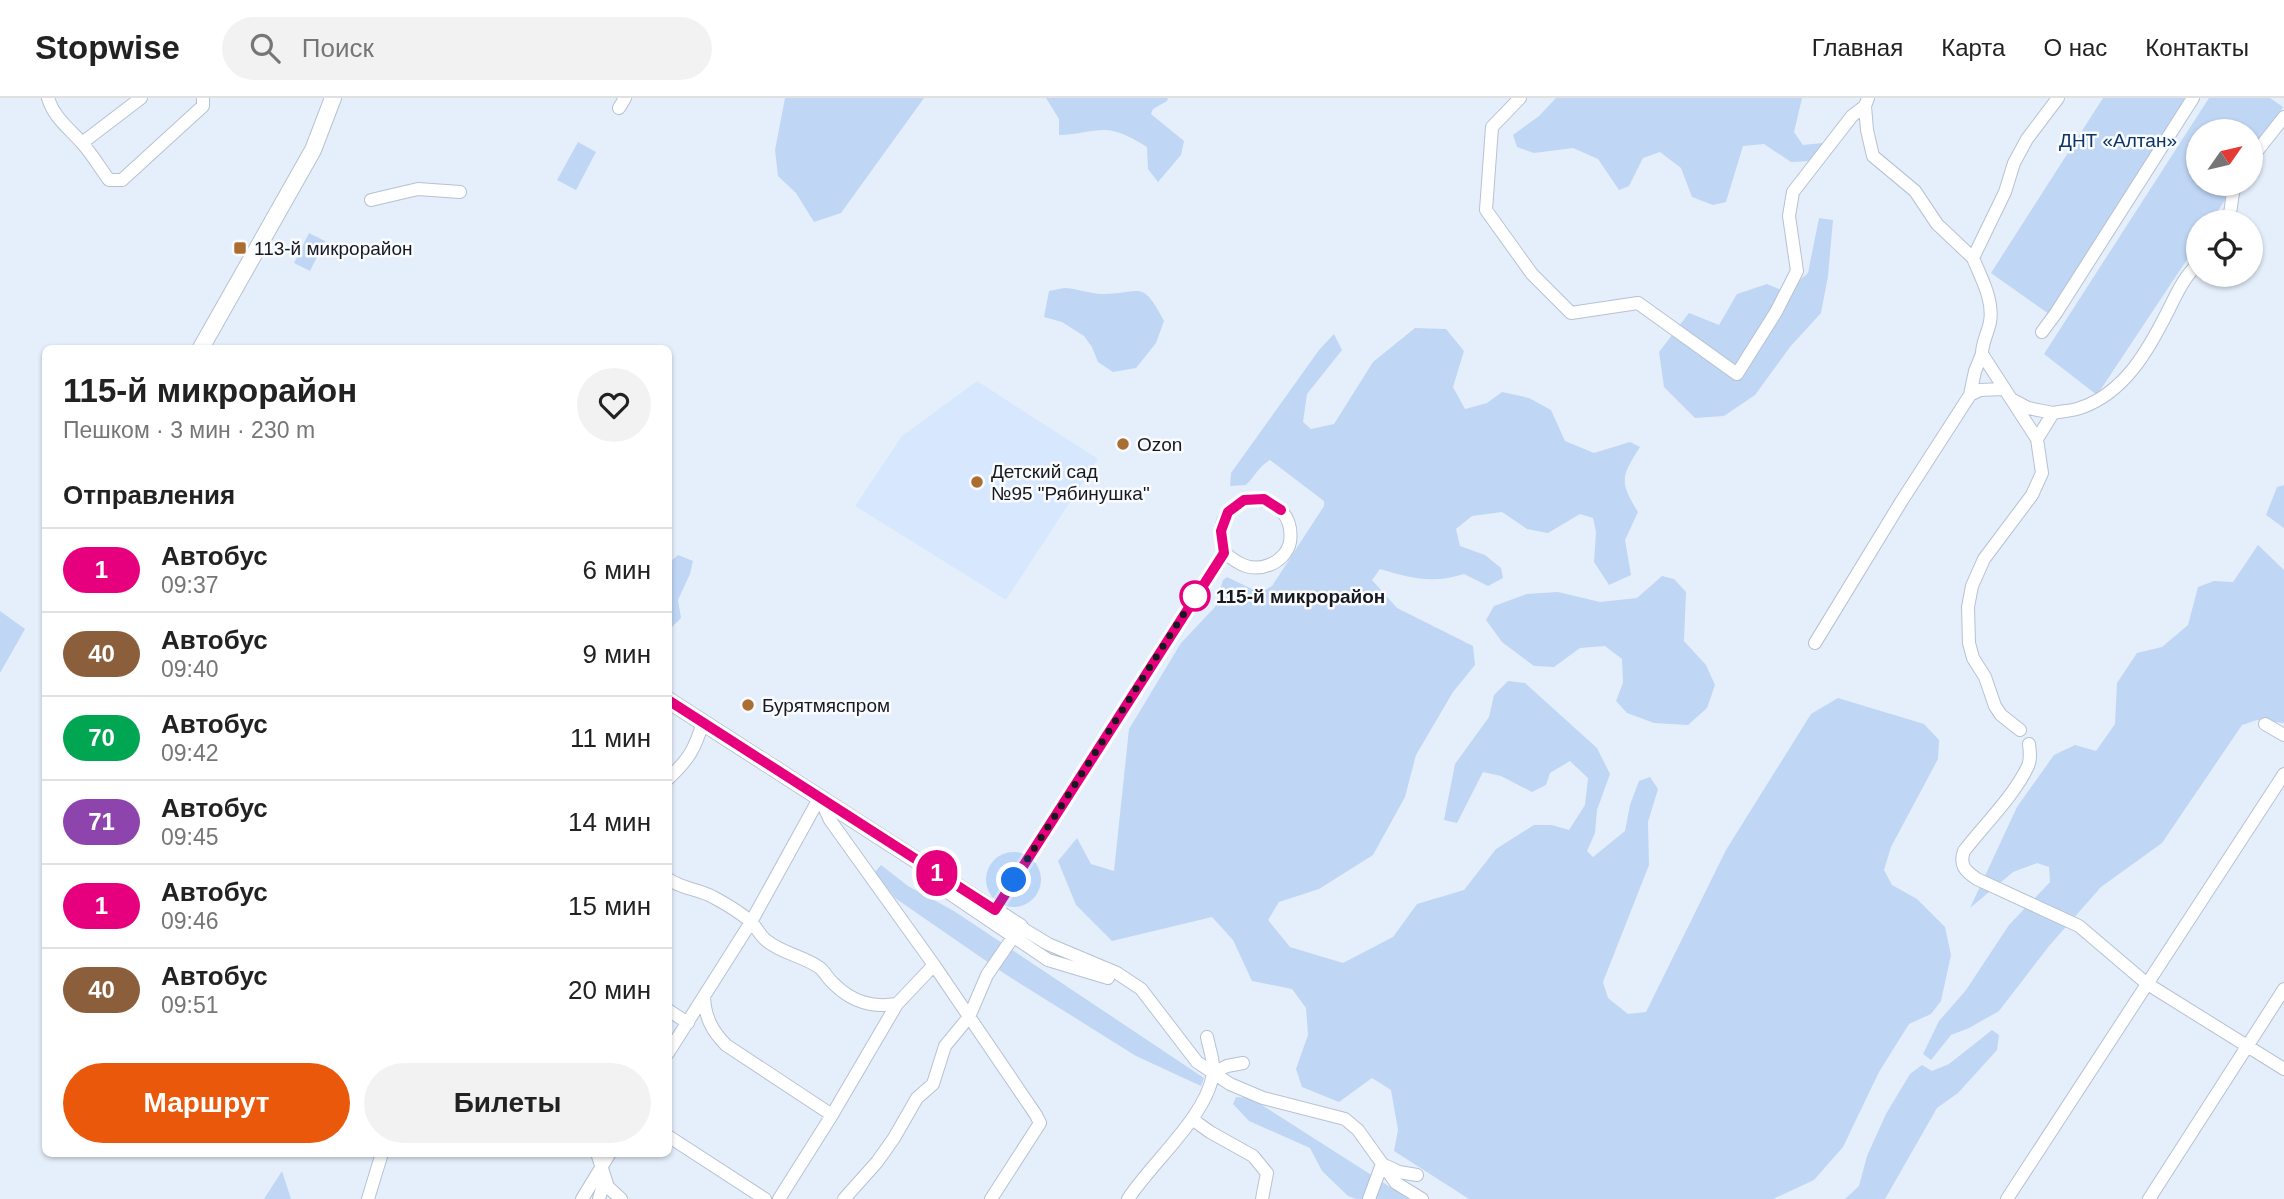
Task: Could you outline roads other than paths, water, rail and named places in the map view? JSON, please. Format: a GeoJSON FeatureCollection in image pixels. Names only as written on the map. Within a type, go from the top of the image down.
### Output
{"type":"FeatureCollection","features":[{"type":"Feature","properties":{"kind":"street"},"geometry":{"type":"LineString","coordinates":[[48,98],[67,131],[82,143],[109,180],[122,180],[203,106],[203,98]]}},
{"type":"Feature","properties":{"kind":"street"},"geometry":{"type":"LineString","coordinates":[[82,143],[141,98]]}},
{"type":"Feature","properties":{"kind":"street"},"geometry":{"type":"LineString","coordinates":[[203,345],[288,197],[320,136],[333,98]]}},
{"type":"Feature","properties":{"kind":"street"},"geometry":{"type":"LineString","coordinates":[[1520,98],[1492,127],[1486,210],[1532,274],[1571,313],[1638,303],[1737,374],[1776,312],[1797,271],[1789,216],[1793,192],[1866,102]]}},
{"type":"Feature","properties":{"kind":"street"},"geometry":{"type":"LineString","coordinates":[[1973,258],[2006,192],[2014,163],[2027,139],[2058,98]]}},
{"type":"Feature","properties":{"kind":"street"},"geometry":{"type":"LineString","coordinates":[[2042,332],[2193,98]]}},
{"type":"Feature","properties":{"kind":"street"},"geometry":{"type":"LineString","coordinates":[[1815,643],[1970,395],[1990,321],[1991,307],[1973,258],[1937,224],[1915,191],[1873,156],[1867,130],[1866,102]]}},
{"type":"Feature","properties":{"kind":"street"},"geometry":{"type":"LineString","coordinates":[[2263,144],[2284,117]]}},
{"type":"Feature","properties":{"kind":"street"},"geometry":{"type":"LineString","coordinates":[[370,200],[418,189],[460,192]]}},
{"type":"Feature","properties":{"kind":"street"},"geometry":{"type":"LineString","coordinates":[[1970,395],[1980,390],[2007,394],[2028,408],[2053,413],[2080,408],[2116,389],[2126,379],[2156,333],[2186,279]]}},
{"type":"Feature","properties":{"kind":"street"},"geometry":{"type":"LineString","coordinates":[[1982,354],[2037,439],[2042,473],[2032,495],[1984,559],[1972,586],[1968,607],[1972,658],[1985,677],[1995,706],[2001,715],[2020,730]]}},
{"type":"Feature","properties":{"kind":"street"},"geometry":{"type":"LineString","coordinates":[[2037,439],[2053,413]]}},
{"type":"Feature","properties":{"kind":"street"},"geometry":{"type":"LineString","coordinates":[[995,910],[1224,553],[1221,531],[1228,512],[1244,500],[1264,499],[1281,510],[1291,527],[1289,546],[1277,562],[1259,569],[1239,565],[1224,553]]}},
{"type":"Feature","properties":{"kind":"street"},"geometry":{"type":"LineString","coordinates":[[672,703],[995,910],[1017,932]]}},
{"type":"Feature","properties":{"kind":"street"},"geometry":{"type":"LineString","coordinates":[[672,775],[686,762],[697,742],[703,722]]}},
{"type":"Feature","properties":{"kind":"street"},"geometry":{"type":"LineString","coordinates":[[2265,724],[2284,735]]}},
{"type":"Feature","properties":{"kind":"street"},"geometry":{"type":"LineString","coordinates":[[2029,744],[2029,764],[2015,787],[1964,851],[1961,859],[1966,871],[1977,879],[2079,926],[2146,983],[2284,1069]]}},
{"type":"Feature","properties":{"kind":"street"},"geometry":{"type":"LineString","coordinates":[[2007,1199],[2284,774]]}},
{"type":"Feature","properties":{"kind":"street"},"geometry":{"type":"LineString","coordinates":[[672,1047],[751,922],[820,797]]}},
{"type":"Feature","properties":{"kind":"street"},"geometry":{"type":"LineString","coordinates":[[820,797],[835,829],[934,965],[1040,1123],[991,1199]]}},
{"type":"Feature","properties":{"kind":"street"},"geometry":{"type":"LineString","coordinates":[[672,882],[711,895],[751,922],[766,941],[822,969],[830,981],[852,1000],[876,1006],[897,1004]]}},
{"type":"Feature","properties":{"kind":"street"},"geometry":{"type":"LineString","coordinates":[[940,887],[1017,932],[1116,973],[1141,989],[1196,1062],[1230,1084],[1264,1098],[1345,1119],[1357,1130],[1396,1183],[1422,1199]]}},
{"type":"Feature","properties":{"kind":"street"},"geometry":{"type":"LineString","coordinates":[[844,1199],[877,1162],[917,1098],[933,1084],[945,1046],[969,1017],[987,975],[1017,932]]}},
{"type":"Feature","properties":{"kind":"street"},"geometry":{"type":"LineString","coordinates":[[779,1199],[897,1004],[934,965]]}},
{"type":"Feature","properties":{"kind":"street"},"geometry":{"type":"LineString","coordinates":[[2149,1199],[2284,989]]}},
{"type":"Feature","properties":{"kind":"street"},"geometry":{"type":"LineString","coordinates":[[704,996],[705,1013],[715,1034],[726,1045],[832,1115]]}},
{"type":"Feature","properties":{"kind":"street"},"geometry":{"type":"LineString","coordinates":[[672,1013],[688,1023]]}},
{"type":"Feature","properties":{"kind":"street"},"geometry":{"type":"LineString","coordinates":[[1128,1199],[1201,1104],[1213,1073],[1207,1037]]}},
{"type":"Feature","properties":{"kind":"street"},"geometry":{"type":"LineString","coordinates":[[1213,1073],[1227,1066],[1243,1063]]}},
{"type":"Feature","properties":{"kind":"street"},"geometry":{"type":"LineString","coordinates":[[1192,1119],[1253,1156],[1266,1173],[1262,1199]]}},
{"type":"Feature","properties":{"kind":"street"},"geometry":{"type":"LineString","coordinates":[[672,1139],[765,1199]]}},
{"type":"Feature","properties":{"kind":"street"},"geometry":{"type":"LineString","coordinates":[[368,1199],[381,1157]]}},
{"type":"Feature","properties":{"kind":"street"},"geometry":{"type":"LineString","coordinates":[[598,1157],[608,1187],[621,1199]]}},
{"type":"Feature","properties":{"kind":"street"},"geometry":{"type":"LineString","coordinates":[[599,1199],[609,1157]]}},
{"type":"Feature","properties":{"kind":"street"},"geometry":{"type":"LineString","coordinates":[[1382,1164],[1399,1172],[1417,1175]]}},
{"type":"Feature","properties":{"kind":"street"},"geometry":{"type":"LineString","coordinates":[[1369,1199],[1382,1164]]}},
{"type":"Feature","properties":{"kind":"street"},"geometry":{"type":"LineString","coordinates":[[582,1199],[604,1173]]}},
{"type":"Feature","properties":{"kind":"place","name":"113-й микрорайон"},"geometry":{"type":"Point","coordinates":[240,248]}},
{"type":"Feature","properties":{"kind":"place","name":"Ozon"},"geometry":{"type":"Point","coordinates":[1123,444]}},
{"type":"Feature","properties":{"kind":"place","name":"Детский сад №95 \"Рябинушка\""},"geometry":{"type":"Point","coordinates":[977,482]}},
{"type":"Feature","properties":{"kind":"place","name":"115-й микрорайон"},"geometry":{"type":"Point","coordinates":[1195,596]}},
{"type":"Feature","properties":{"kind":"place","name":"Бурятмяспром"},"geometry":{"type":"Point","coordinates":[748,705]}},
{"type":"Feature","properties":{"kind":"park label","name":"ДНТ «Алтан»"},"geometry":{"type":"Point","coordinates":[2118,140]}}]}
